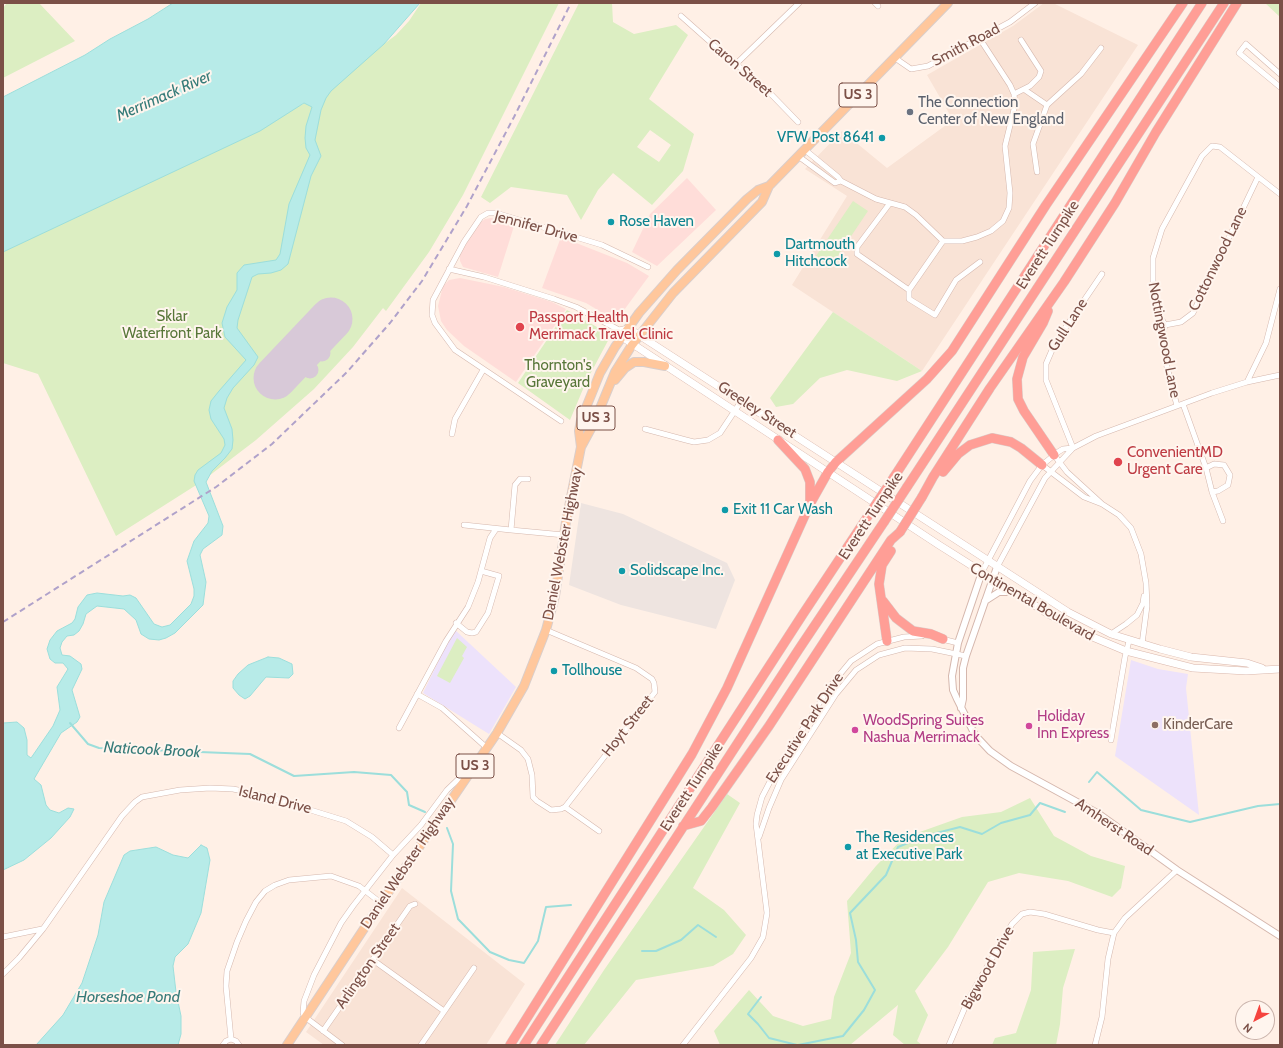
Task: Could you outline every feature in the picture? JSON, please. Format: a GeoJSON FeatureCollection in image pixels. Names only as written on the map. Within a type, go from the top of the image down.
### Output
{"type":"FeatureCollection","features":[{"type":"Feature","properties":{"kind":"highway"},"geometry":{"type":"LineString","coordinates":[[510,1045],[692,754],[727,688],[810,504],[828,472],[836,462],[927,379],[952,351],[1046,204],[1183,3]]}},
{"type":"Feature","properties":{"kind":"highway","name":"Everett Turnpike"},"geometry":{"type":"LineString","coordinates":[[524,1045],[803,614],[894,477],[1202,3]]}},
{"type":"Feature","properties":{"kind":"highway","name":"Everett Turnpike"},"geometry":{"type":"LineString","coordinates":[[540,1045],[1224,3]]}},
{"type":"Feature","properties":{"kind":"highway"},"geometry":{"type":"LineString","coordinates":[[887,642],[879,584],[882,565],[896,544],[900,532],[990,388],[1055,295],[1115,203],[1156,132],[1238,3]]}},
{"type":"Feature","properties":{"kind":"highway"},"geometry":{"type":"LineString","coordinates":[[1055,295],[1043,323],[1023,357],[1017,379],[1018,399],[1024,411],[1057,458]]}},
{"type":"Feature","properties":{"kind":"highway"},"geometry":{"type":"LineString","coordinates":[[922,497],[958,454],[970,445],[984,439],[992,438],[1011,442],[1042,465]]}},
{"type":"Feature","properties":{"kind":"highway"},"geometry":{"type":"LineString","coordinates":[[778,440],[805,469],[810,482],[810,504]]}},
{"type":"Feature","properties":{"kind":"highway"},"geometry":{"type":"LineString","coordinates":[[683,826],[700,821],[712,807],[769,726],[891,540],[900,532]]}},
{"type":"Feature","properties":{"kind":"highway"},"geometry":{"type":"LineString","coordinates":[[882,598],[896,618],[913,631],[931,634],[943,639]]}},
{"type":"Feature","properties":{"kind":"main road","name":"Daniel Webster Highway"},"geometry":{"type":"LineString","coordinates":[[581,447],[587,437],[615,372],[639,335],[673,293],[762,202],[769,186],[804,149],[948,3]]}},
{"type":"Feature","properties":{"kind":"main road","name":"Daniel Webster Highway"},"geometry":{"type":"LineString","coordinates":[[287,1045],[381,903],[497,733],[524,686],[546,630],[555,596],[564,535],[581,447],[579,431],[586,405],[620,334],[628,328],[655,294],[752,194],[769,186]]}},
{"type":"Feature","properties":{"kind":"main road","name":"Greeley Street"},"geometry":{"type":"LineString","coordinates":[[628,328],[742,400],[893,499]]}},
{"type":"Feature","properties":{"kind":"main road","name":"Greeley Street"},"geometry":{"type":"LineString","coordinates":[[620,334],[632,345],[884,509]]}},
{"type":"Feature","properties":{"kind":"main road"},"geometry":{"type":"LineString","coordinates":[[609,387],[625,368],[634,362],[644,362],[665,366]]}},
{"type":"Feature","properties":{"kind":"main road","name":"Continental Boulevard"},"geometry":{"type":"LineString","coordinates":[[893,499],[1068,612],[1111,634],[1129,641],[1191,657],[1247,663],[1264,668],[1280,669]]}},
{"type":"Feature","properties":{"kind":"main road","name":"Continental Boulevard"},"geometry":{"type":"LineString","coordinates":[[884,509],[1015,593],[1077,630],[1126,651],[1193,668],[1246,671],[1264,668]]}},
{"type":"Feature","properties":{"kind":"street"},"geometry":{"type":"LineString","coordinates":[[736,64],[799,3]]}},
{"type":"Feature","properties":{"kind":"street","name":"Smith Road"},"geometry":{"type":"LineString","coordinates":[[895,58],[911,69],[921,68],[1010,22],[1035,3]]}},
{"type":"Feature","properties":{"kind":"street","name":"Caron Street"},"geometry":{"type":"LineString","coordinates":[[681,16],[766,89],[798,122]]}},
{"type":"Feature","properties":{"kind":"street"},"geometry":{"type":"LineString","coordinates":[[804,149],[838,177],[841,182],[865,194],[905,207],[916,215],[943,241],[962,241],[991,231],[1002,221],[1009,208],[1010,193],[1005,146],[1015,105],[1014,94],[1010,85],[980,38]]}},
{"type":"Feature","properties":{"kind":"street"},"geometry":{"type":"LineString","coordinates":[[1014,94],[1025,90],[1039,77],[1041,71],[1021,40]]}},
{"type":"Feature","properties":{"kind":"street"},"geometry":{"type":"LineString","coordinates":[[1280,74],[1246,44],[1239,53],[1280,87]]}},
{"type":"Feature","properties":{"kind":"street"},"geometry":{"type":"LineString","coordinates":[[1037,172],[1033,144],[1047,105],[1081,74],[1101,48]]}},
{"type":"Feature","properties":{"kind":"street"},"geometry":{"type":"LineString","coordinates":[[1025,90],[1047,105]]}},
{"type":"Feature","properties":{"kind":"street","name":"Nottingwood Lane"},"geometry":{"type":"LineString","coordinates":[[1177,406],[1166,363],[1163,333],[1165,325],[1157,311],[1152,288],[1152,266],[1156,243],[1168,215],[1202,156],[1212,146],[1220,147],[1258,177]]}},
{"type":"Feature","properties":{"kind":"street"},"geometry":{"type":"LineString","coordinates":[[798,156],[835,183],[841,182]]}},
{"type":"Feature","properties":{"kind":"street"},"geometry":{"type":"LineString","coordinates":[[1258,177],[1280,194]]}},
{"type":"Feature","properties":{"kind":"street","name":"Cottonwood Lane"},"geometry":{"type":"LineString","coordinates":[[1165,325],[1181,322],[1193,313],[1258,177]]}},
{"type":"Feature","properties":{"kind":"street"},"geometry":{"type":"LineString","coordinates":[[890,203],[857,247],[857,254],[908,290]]}},
{"type":"Feature","properties":{"kind":"street","name":"Jennifer Drive"},"geometry":{"type":"LineString","coordinates":[[449,269],[476,222],[488,213],[496,213],[602,245],[648,267]]}},
{"type":"Feature","properties":{"kind":"street"},"geometry":{"type":"LineString","coordinates":[[943,241],[908,290],[909,299],[935,314],[956,280],[980,262]]}},
{"type":"Feature","properties":{"kind":"street"},"geometry":{"type":"LineString","coordinates":[[449,269],[435,294],[432,307],[432,315],[442,335],[455,350],[561,421]]}},
{"type":"Feature","properties":{"kind":"street","name":"Greeley Street"},"geometry":{"type":"LineString","coordinates":[[449,269],[484,277],[576,307],[620,334]]}},
{"type":"Feature","properties":{"kind":"street","name":"Gull Lane"},"geometry":{"type":"LineString","coordinates":[[1073,448],[1046,380],[1046,364],[1055,343],[1102,274]]}},
{"type":"Feature","properties":{"kind":"street"},"geometry":{"type":"LineString","coordinates":[[1247,382],[1266,343],[1280,290]]}},
{"type":"Feature","properties":{"kind":"street"},"geometry":{"type":"LineString","coordinates":[[452,434],[455,419],[483,370]]}},
{"type":"Feature","properties":{"kind":"street"},"geometry":{"type":"LineString","coordinates":[[982,572],[1030,481],[1042,465],[1096,436],[1247,382],[1280,375]]}},
{"type":"Feature","properties":{"kind":"street"},"geometry":{"type":"LineString","coordinates":[[645,429],[686,440],[708,440],[720,433],[742,400]]}},
{"type":"Feature","properties":{"kind":"street"},"geometry":{"type":"LineString","coordinates":[[1183,404],[1223,521]]}},
{"type":"Feature","properties":{"kind":"street"},"geometry":{"type":"LineString","coordinates":[[961,708],[963,699],[962,675],[966,656],[997,567],[1034,495],[1050,472],[1057,458],[1063,449],[1073,448]]}},
{"type":"Feature","properties":{"kind":"street"},"geometry":{"type":"LineString","coordinates":[[1057,458],[1102,504]]}},
{"type":"Feature","properties":{"kind":"street"},"geometry":{"type":"LineString","coordinates":[[1206,468],[1220,464],[1227,468],[1230,475],[1230,482],[1224,489],[1212,492]]}},
{"type":"Feature","properties":{"kind":"street"},"geometry":{"type":"LineString","coordinates":[[1042,465],[1084,497],[1102,504],[1124,518],[1132,528],[1141,554],[1146,583],[1147,606],[1142,644]]}},
{"type":"Feature","properties":{"kind":"street"},"geometry":{"type":"LineString","coordinates":[[511,530],[515,485],[520,479],[528,479]]}},
{"type":"Feature","properties":{"kind":"street"},"geometry":{"type":"LineString","coordinates":[[464,525],[564,535]]}},
{"type":"Feature","properties":{"kind":"street"},"geometry":{"type":"LineString","coordinates":[[399,728],[456,623],[468,607],[481,571],[490,538],[496,529]]}},
{"type":"Feature","properties":{"kind":"street"},"geometry":{"type":"LineString","coordinates":[[456,623],[467,632],[476,632],[488,613],[499,576],[481,571]]}},
{"type":"Feature","properties":{"kind":"street","name":"Amherst Road"},"geometry":{"type":"LineString","coordinates":[[982,572],[955,653],[952,676],[953,690],[975,735],[998,758],[1024,774],[1099,814],[1177,870],[1280,936]]}},
{"type":"Feature","properties":{"kind":"street"},"geometry":{"type":"LineString","coordinates":[[1111,634],[1126,624],[1137,614],[1143,603],[1146,583]]}},
{"type":"Feature","properties":{"kind":"street"},"geometry":{"type":"LineString","coordinates":[[984,602],[999,592],[1015,593]]}},
{"type":"Feature","properties":{"kind":"street","name":"Hoyt Street"},"geometry":{"type":"LineString","coordinates":[[546,630],[636,668],[652,679],[655,688],[652,697],[565,807]]}},
{"type":"Feature","properties":{"kind":"street","name":"Executive Park Drive"},"geometry":{"type":"LineString","coordinates":[[683,1045],[751,958],[763,937],[768,912],[756,824],[757,815],[768,784],[831,685],[851,660],[872,647],[887,642],[911,636],[943,639],[958,643]]}},
{"type":"Feature","properties":{"kind":"street"},"geometry":{"type":"LineString","coordinates":[[1111,740],[1129,641]]}},
{"type":"Feature","properties":{"kind":"street"},"geometry":{"type":"LineString","coordinates":[[887,642],[887,651]]}},
{"type":"Feature","properties":{"kind":"street","name":"Executive Park Drive"},"geometry":{"type":"LineString","coordinates":[[759,838],[769,808],[781,780],[836,694],[856,670],[872,658],[887,651],[918,647],[966,656]]}},
{"type":"Feature","properties":{"kind":"street"},"geometry":{"type":"LineString","coordinates":[[417,694],[442,708],[487,748]]}},
{"type":"Feature","properties":{"kind":"street"},"geometry":{"type":"LineString","coordinates":[[497,733],[521,750],[528,759],[532,769],[533,797],[536,801],[551,810],[565,807],[599,831]]}},
{"type":"Feature","properties":{"kind":"street"},"geometry":{"type":"LineString","coordinates":[[342,1045],[305,1018],[303,1013],[304,1000],[314,974],[341,923],[365,890],[393,855],[421,826],[454,782],[479,760]]}},
{"type":"Feature","properties":{"kind":"street","name":"Island Drive"},"geometry":{"type":"LineString","coordinates":[[3,974],[19,958],[43,929],[126,812],[142,797],[156,793],[210,788],[233,789],[262,795],[346,821],[366,833],[393,855]]}},
{"type":"Feature","properties":{"kind":"street"},"geometry":{"type":"LineString","coordinates":[[1095,1045],[1102,1017],[1108,959],[1114,933],[1125,918],[1177,870]]}},
{"type":"Feature","properties":{"kind":"street"},"geometry":{"type":"LineString","coordinates":[[231,1039],[226,986],[227,971],[246,922],[256,902],[265,891],[275,885],[289,880],[332,876],[352,882],[381,903]]}},
{"type":"Feature","properties":{"kind":"street","name":"Arlington Street"},"geometry":{"type":"LineString","coordinates":[[323,1031],[410,906],[415,904]]}},
{"type":"Feature","properties":{"kind":"street","name":"Bigwood Drive"},"geometry":{"type":"LineString","coordinates":[[949,1045],[970,998],[1012,924],[1022,914],[1030,912],[1044,914],[1098,930],[1114,933]]}},
{"type":"Feature","properties":{"kind":"street"},"geometry":{"type":"LineString","coordinates":[[3,937],[43,929]]}},
{"type":"Feature","properties":{"kind":"street"},"geometry":{"type":"LineString","coordinates":[[373,960],[444,1011]]}},
{"type":"Feature","properties":{"kind":"street"},"geometry":{"type":"LineString","coordinates":[[421,1045],[474,968]]}},
{"type":"Feature","properties":{"kind":"street"},"geometry":{"type":"LineString","coordinates":[[223,1045],[226,1041],[231,1039],[236,1040],[239,1045]]}},
{"type":"Feature","properties":{"kind":"shaded area"},"geometry":{"type":"Polygon","coordinates":[[[1044,3],[1053,3],[1138,45],[922,371],[792,285],[847,196],[805,169],[842,131],[887,168],[953,120],[927,75],[1013,26],[1044,3]]]}},
{"type":"Feature","properties":{"kind":"shaded area"},"geometry":{"type":"Polygon","coordinates":[[[687,178],[716,210],[657,266],[632,252],[650,214],[687,178]]]}},
{"type":"Feature","properties":{"kind":"shaded area"},"geometry":{"type":"Polygon","coordinates":[[[491,218],[515,223],[498,277],[463,267],[460,261],[460,254],[480,223],[485,219],[491,218]]]}},
{"type":"Feature","properties":{"kind":"shaded area"},"geometry":{"type":"Polygon","coordinates":[[[561,237],[627,263],[649,276],[616,321],[586,303],[542,288],[561,237]]]}},
{"type":"Feature","properties":{"kind":"shaded area"},"geometry":{"type":"Polygon","coordinates":[[[460,278],[504,287],[552,302],[566,309],[516,382],[464,346],[447,330],[441,321],[438,306],[443,286],[449,280],[460,278]]]}},
{"type":"Feature","properties":{"kind":"shaded area"},"geometry":{"type":"Polygon","coordinates":[[[581,503],[623,514],[727,563],[735,580],[716,629],[621,605],[569,585],[581,503]]]}},
{"type":"Feature","properties":{"kind":"shaded area"},"geometry":{"type":"Polygon","coordinates":[[[454,629],[516,687],[489,734],[423,693],[454,629]]]}},
{"type":"Feature","properties":{"kind":"shaded area","name":"KinderCare"},"geometry":{"type":"Polygon","coordinates":[[[1131,660],[1158,669],[1188,674],[1186,688],[1199,815],[1115,756],[1131,660]]]}},
{"type":"Feature","properties":{"kind":"shaded area"},"geometry":{"type":"Polygon","coordinates":[[[402,888],[525,984],[486,1045],[324,1045],[306,1032],[402,888]]]}},
{"type":"Feature","properties":{"kind":"green space"},"geometry":{"type":"Polygon","coordinates":[[[7,3],[39,3],[75,41],[3,78],[3,8],[7,3]]]}},
{"type":"Feature","properties":{"kind":"green space","name":"Sklar Waterfront Park"},"geometry":{"type":"Polygon","coordinates":[[[421,3],[559,3],[463,195],[429,252],[386,311],[383,308],[353,347],[314,389],[256,440],[201,482],[116,536],[38,374],[3,363],[3,248],[305,103],[396,35],[409,21],[421,3]]]}},
{"type":"Feature","properties":{"kind":"green space"},"geometry":{"type":"Polygon","coordinates":[[[579,3],[612,3],[613,22],[634,34],[676,25],[688,35],[649,99],[694,134],[683,171],[652,205],[613,173],[598,190],[581,220],[567,195],[511,187],[490,203],[481,197],[579,3]],[[650,130],[637,147],[659,162],[671,145],[650,130]]]}},
{"type":"Feature","properties":{"kind":"green space"},"geometry":{"type":"Polygon","coordinates":[[[1265,3],[1280,3],[1280,17],[1265,3]]]}},
{"type":"Feature","properties":{"kind":"green space"},"geometry":{"type":"Polygon","coordinates":[[[853,201],[868,211],[829,269],[814,259],[853,201]]]}},
{"type":"Feature","properties":{"kind":"green space","name":"Thornton's Graveyard"},"geometry":{"type":"Polygon","coordinates":[[[567,310],[611,335],[586,382],[570,420],[518,383],[567,310]]]}},
{"type":"Feature","properties":{"kind":"green space"},"geometry":{"type":"Polygon","coordinates":[[[833,312],[922,371],[897,381],[847,370],[820,378],[793,404],[776,407],[770,398],[833,312]]]}},
{"type":"Feature","properties":{"kind":"green space"},"geometry":{"type":"Polygon","coordinates":[[[457,638],[467,647],[462,656],[464,658],[450,683],[437,676],[457,638]]]}},
{"type":"Feature","properties":{"kind":"green space"},"geometry":{"type":"Polygon","coordinates":[[[727,794],[740,803],[693,888],[724,910],[746,935],[733,954],[713,966],[636,980],[584,1045],[555,1045],[604,970],[727,794]]]}},
{"type":"Feature","properties":{"kind":"green space"},"geometry":{"type":"Polygon","coordinates":[[[1030,798],[1054,836],[1091,856],[1125,866],[1121,888],[1112,897],[1068,881],[1019,873],[988,882],[948,947],[915,991],[928,1015],[917,1041],[922,1045],[905,1045],[893,1035],[898,1005],[850,1045],[720,1045],[714,1031],[749,990],[773,1016],[803,1026],[831,1019],[834,997],[851,953],[847,901],[876,866],[903,838],[962,817],[1001,812],[1030,798]]]}},
{"type":"Feature","properties":{"kind":"green space"},"geometry":{"type":"Polygon","coordinates":[[[1075,949],[1063,988],[1060,1024],[1056,1045],[992,1045],[995,1038],[1016,1033],[1031,990],[1033,952],[1075,949]]]}},
{"type":"Feature","properties":{"kind":"water","name":"Merrimack River"},"geometry":{"type":"Polygon","coordinates":[[[173,3],[420,3],[384,44],[331,91],[326,98],[321,110],[315,140],[321,156],[311,176],[288,264],[281,270],[271,273],[258,274],[252,277],[238,320],[237,328],[258,357],[254,365],[233,388],[227,398],[224,408],[232,429],[232,449],[212,471],[206,482],[223,526],[222,535],[203,549],[200,555],[206,582],[203,605],[175,633],[159,640],[149,639],[141,634],[136,620],[124,609],[97,606],[86,614],[79,631],[74,635],[67,636],[62,642],[60,648],[62,655],[70,656],[81,664],[82,669],[72,690],[80,717],[77,722],[61,733],[34,779],[41,785],[46,805],[50,810],[59,813],[68,808],[74,809],[70,817],[51,838],[24,860],[3,870],[3,723],[17,722],[24,728],[27,740],[27,755],[31,758],[53,726],[60,710],[57,687],[68,669],[63,663],[55,663],[50,659],[47,649],[50,640],[57,631],[72,623],[75,619],[78,607],[87,595],[97,593],[123,596],[130,595],[136,598],[154,624],[162,627],[170,625],[191,604],[194,596],[194,589],[187,561],[194,541],[208,523],[209,516],[194,481],[195,475],[198,470],[221,453],[225,445],[224,439],[211,419],[209,410],[211,401],[246,360],[225,337],[222,323],[227,307],[237,290],[237,273],[244,265],[276,260],[280,254],[289,204],[310,155],[306,148],[305,138],[306,126],[312,107],[304,103],[260,131],[3,252],[3,97],[85,55],[173,3]]]}},
{"type":"Feature","properties":{"kind":"water"},"geometry":{"type":"Polygon","coordinates":[[[268,657],[279,658],[292,664],[293,674],[289,678],[266,677],[250,696],[245,699],[233,688],[233,681],[248,665],[268,657]]]}},
{"type":"Feature","properties":{"kind":"water","name":"Horseshoe Pond"},"geometry":{"type":"Polygon","coordinates":[[[201,845],[207,848],[210,860],[201,913],[188,944],[175,957],[173,966],[181,1016],[181,1034],[178,1045],[36,1045],[63,1015],[82,983],[98,935],[104,902],[124,855],[130,851],[156,847],[173,855],[188,858],[201,845]]]}},
{"type":"Feature","properties":{"kind":"waterway","name":"Naticook Brook"},"geometry":{"type":"LineString","coordinates":[[70,723],[88,744],[99,748],[250,754],[294,776],[354,772],[391,775],[407,792],[409,805],[425,812]]}},
{"type":"Feature","properties":{"kind":"waterway","name":"Naticook Brook"},"geometry":{"type":"LineString","coordinates":[[1089,782],[1097,772],[1141,810],[1190,822],[1258,806],[1280,804]]}},
{"type":"Feature","properties":{"kind":"waterway","name":"Naticook Brook"},"geometry":{"type":"LineString","coordinates":[[798,1045],[843,1036],[864,1010],[875,990],[858,962],[856,940],[850,913],[886,875],[898,847],[925,836],[960,827],[982,834],[1001,823],[1030,815],[1040,803],[1065,812]]}},
{"type":"Feature","properties":{"kind":"waterway","name":"Naticook Brook"},"geometry":{"type":"LineString","coordinates":[[447,828],[453,844],[451,891],[458,919],[490,952],[509,960],[524,963],[538,941],[546,907],[571,905]]}},
{"type":"Feature","properties":{"kind":"waterway","name":"Naticook Brook"},"geometry":{"type":"LineString","coordinates":[[642,951],[656,951],[681,940],[698,925],[716,937]]}},
{"type":"Feature","properties":{"kind":"waterway","name":"Naticook Brook"},"geometry":{"type":"LineString","coordinates":[[761,997],[748,1014],[769,1038],[797,1045]]}},
{"type":"Feature","properties":{"kind":"taxiway"},"geometry":{"type":"LineString","coordinates":[[310,341],[322,353]]}},
{"type":"Feature","properties":{"kind":"taxiway"},"geometry":{"type":"LineString","coordinates":[[296,356],[310,370]]}},
{"type":"Feature","properties":{"kind":"runway"},"geometry":{"type":"LineString","coordinates":[[275,378],[331,319]]}},
{"type":"Feature","properties":{"kind":"railway"},"geometry":{"type":"LineString","coordinates":[[3,622],[216,487],[272,444],[347,372],[390,323],[422,281],[467,206],[514,117],[571,3]]}},
{"type":"Feature","properties":{"kind":"place","name":"The Connection Center of New England"},"geometry":{"type":"Point","coordinates":[910,112]}},
{"type":"Feature","properties":{"kind":"place","name":"VFW Post 8641"},"geometry":{"type":"Point","coordinates":[882,138]}},
{"type":"Feature","properties":{"kind":"place","name":"Rose Haven"},"geometry":{"type":"Point","coordinates":[611,222]}},
{"type":"Feature","properties":{"kind":"place","name":"Dartmouth Hitchcock"},"geometry":{"type":"Point","coordinates":[777,254]}},
{"type":"Feature","properties":{"kind":"place","name":"Passport Health Merrimack Travel Clinic"},"geometry":{"type":"Point","coordinates":[520,327]}},
{"type":"Feature","properties":{"kind":"place","name":"ConvenientMD Urgent Care"},"geometry":{"type":"Point","coordinates":[1118,462]}},
{"type":"Feature","properties":{"kind":"place","name":"Exit 11 Car Wash"},"geometry":{"type":"Point","coordinates":[725,510]}},
{"type":"Feature","properties":{"kind":"place","name":"Solidscape Inc."},"geometry":{"type":"Point","coordinates":[622,571]}},
{"type":"Feature","properties":{"kind":"place","name":"Tollhouse"},"geometry":{"type":"Point","coordinates":[554,671]}},
{"type":"Feature","properties":{"kind":"place","name":"KinderCare"},"geometry":{"type":"Point","coordinates":[1155,725]}},
{"type":"Feature","properties":{"kind":"place","name":"Holiday Inn Express"},"geometry":{"type":"Point","coordinates":[1029,726]}},
{"type":"Feature","properties":{"kind":"place","name":"WoodSpring Suites Nashua Merrimack"},"geometry":{"type":"Point","coordinates":[855,730]}},
{"type":"Feature","properties":{"kind":"place","name":"The Residences at Executive Park"},"geometry":{"type":"Point","coordinates":[848,847]}}]}
